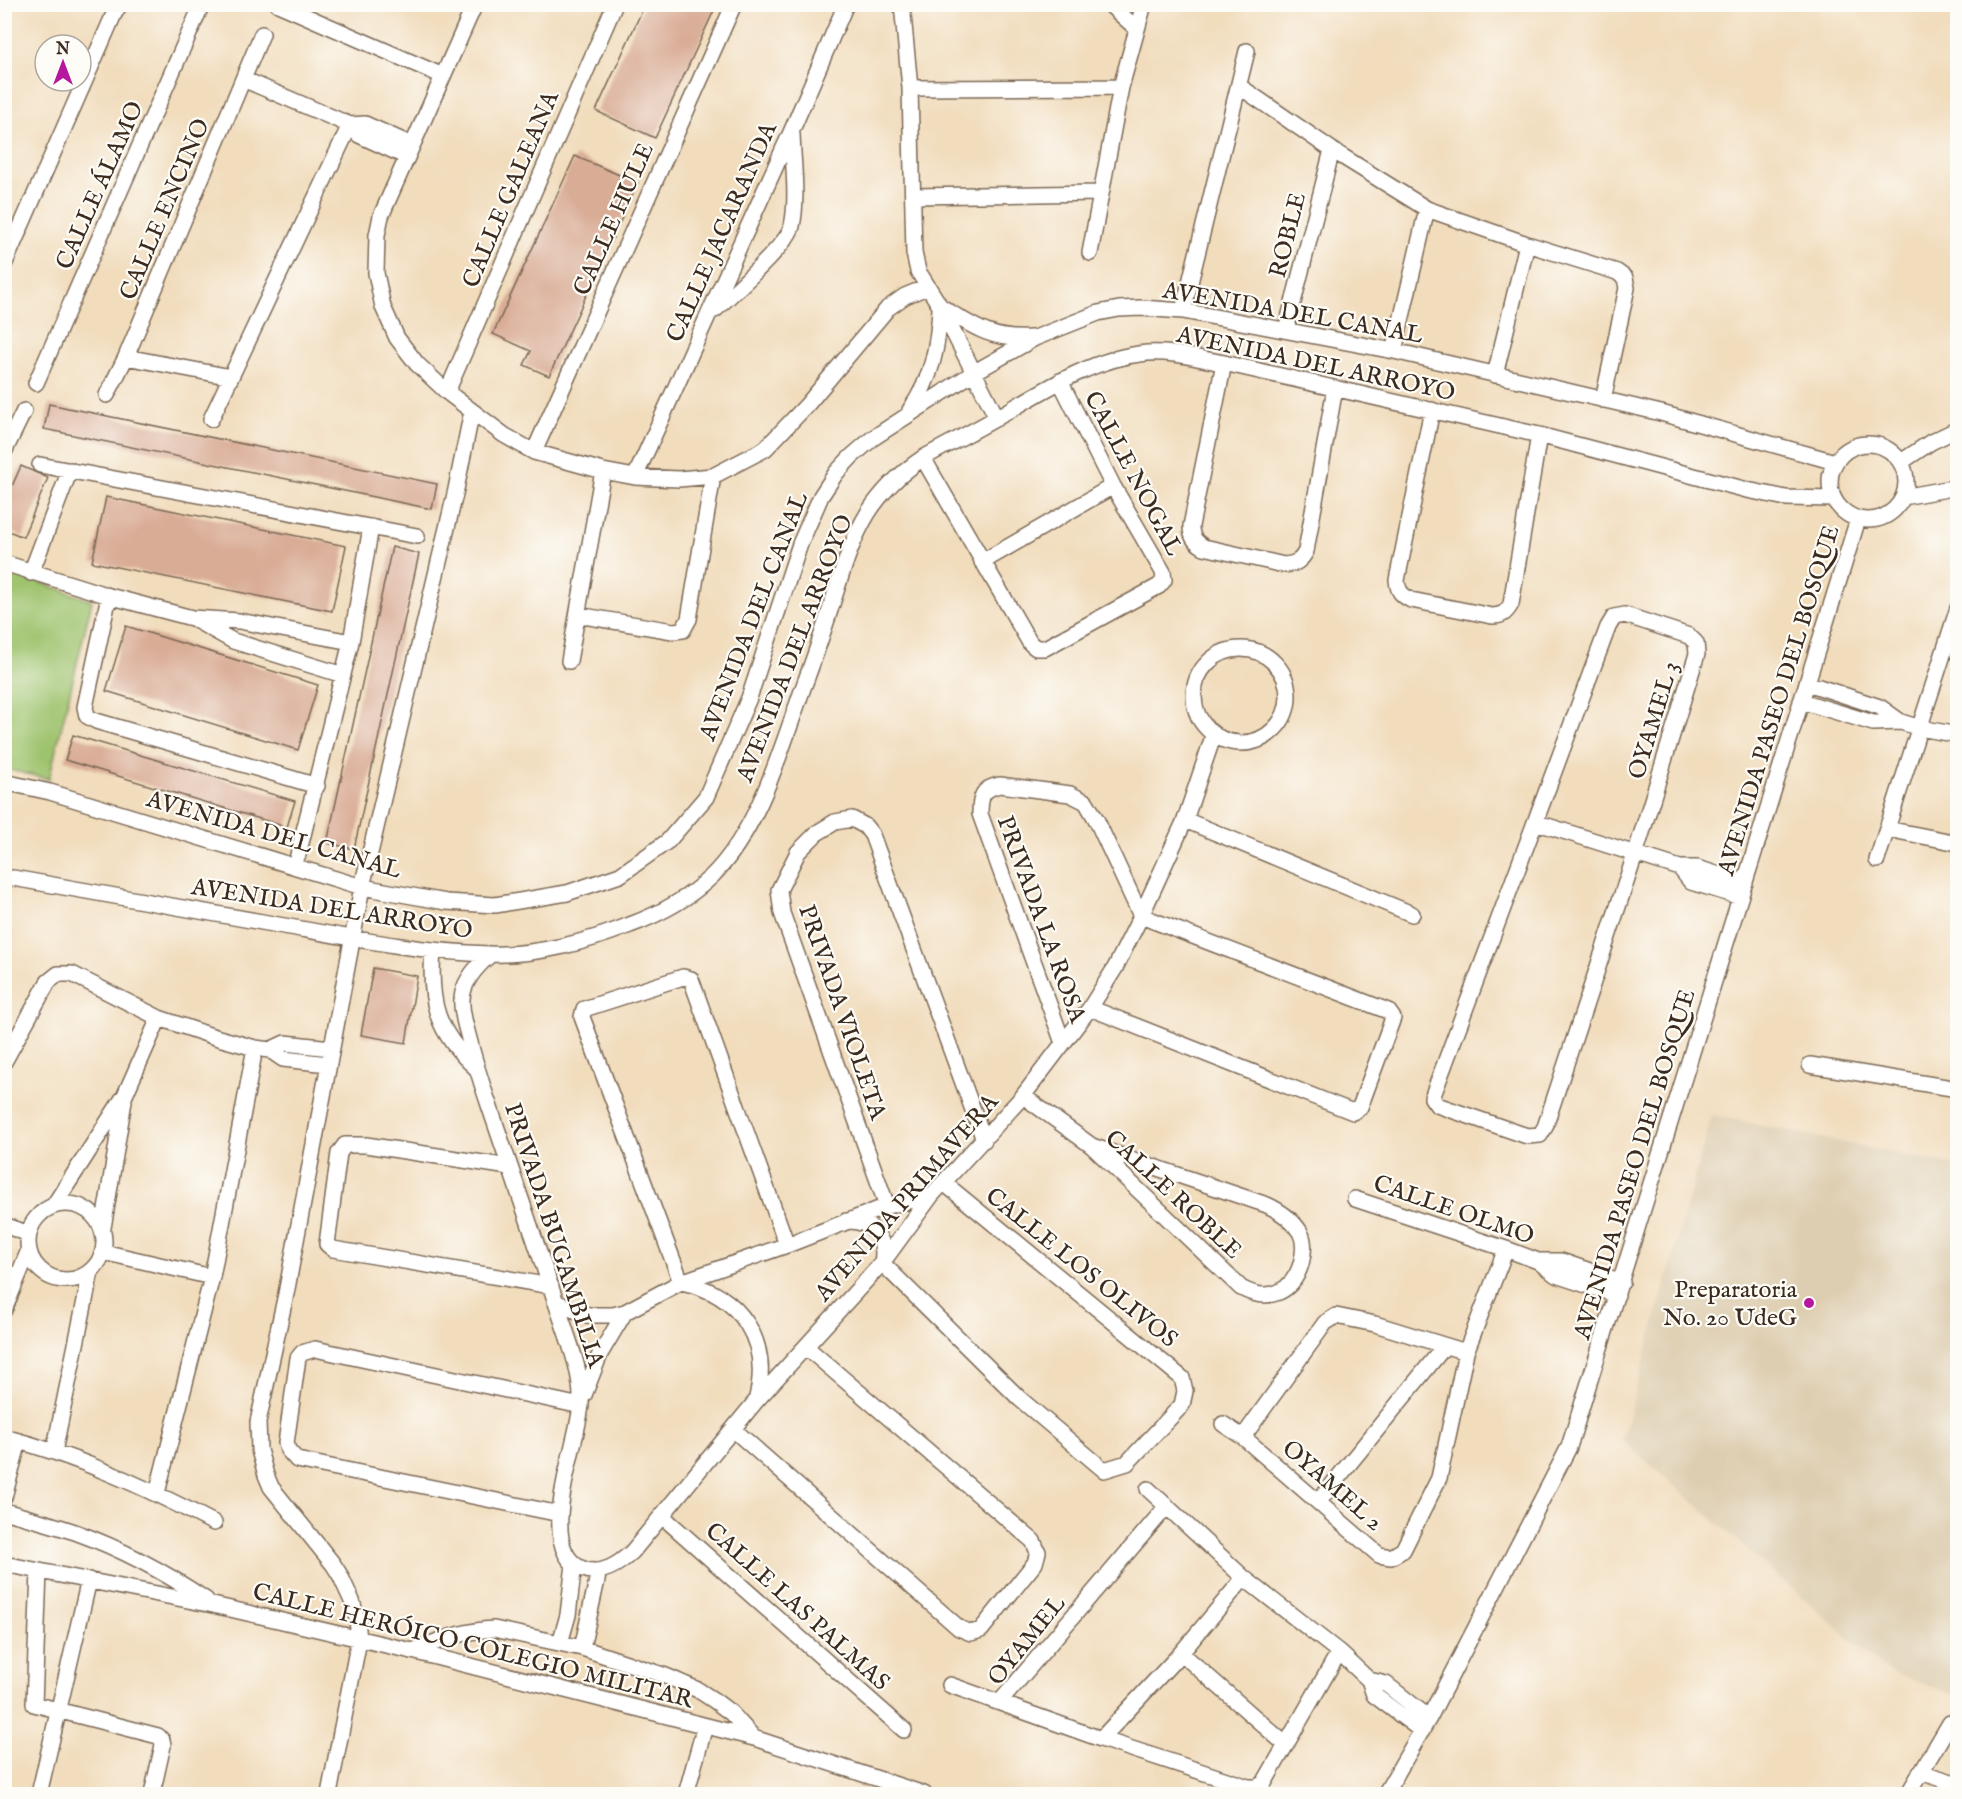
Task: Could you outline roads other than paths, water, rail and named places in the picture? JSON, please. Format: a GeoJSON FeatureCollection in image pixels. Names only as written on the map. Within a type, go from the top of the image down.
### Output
{"type":"FeatureCollection","features":[{"type":"Feature","properties":{"kind":"street"},"geometry":{"type":"LineString","coordinates":[[4,265],[120,4]]}},
{"type":"Feature","properties":{"kind":"street","name":"CALLE ÁLAMO"},"geometry":{"type":"LineString","coordinates":[[36,383],[202,4]]}},
{"type":"Feature","properties":{"kind":"street","name":"CALLE GALEANA"},"geometry":{"type":"LineString","coordinates":[[447,392],[615,4]]}},
{"type":"Feature","properties":{"kind":"street","name":"CALLE HULE"},"geometry":{"type":"LineString","coordinates":[[534,452],[734,4]]}},
{"type":"Feature","properties":{"kind":"street","name":"CALLE JACARANDA"},"geometry":{"type":"LineString","coordinates":[[635,477],[792,130],[846,4]]}},
{"type":"Feature","properties":{"kind":"street"},"geometry":{"type":"LineString","coordinates":[[902,4],[910,88],[915,253],[918,271],[940,306],[996,418]]}},
{"type":"Feature","properties":{"kind":"street"},"geometry":{"type":"LineString","coordinates":[[1108,4],[1137,30]]}},
{"type":"Feature","properties":{"kind":"street"},"geometry":{"type":"LineString","coordinates":[[1090,254],[1121,87],[1144,4]]}},
{"type":"Feature","properties":{"kind":"street"},"geometry":{"type":"LineString","coordinates":[[278,5],[442,76]]}},
{"type":"Feature","properties":{"kind":"street"},"geometry":{"type":"LineString","coordinates":[[474,5],[381,216],[377,235],[376,273],[383,307],[397,338],[417,364],[447,392],[504,435],[534,452],[603,471],[635,477],[679,479],[713,476],[765,449],[806,406],[888,308],[905,296],[927,287]]}},
{"type":"Feature","properties":{"kind":"street","name":"CALLE ENCINO"},"geometry":{"type":"LineString","coordinates":[[107,395],[126,357],[262,34]]}},
{"type":"Feature","properties":{"kind":"street"},"geometry":{"type":"LineString","coordinates":[[1183,311],[1247,51]]}},
{"type":"Feature","properties":{"kind":"street"},"geometry":{"type":"LineString","coordinates":[[243,79],[350,125],[365,124],[409,151]]}},
{"type":"Feature","properties":{"kind":"street"},"geometry":{"type":"LineString","coordinates":[[1239,86],[1332,150],[1426,209],[1617,273],[1625,278],[1627,288],[1603,400]]}},
{"type":"Feature","properties":{"kind":"street"},"geometry":{"type":"LineString","coordinates":[[910,88],[1121,87]]}},
{"type":"Feature","properties":{"kind":"street"},"geometry":{"type":"LineString","coordinates":[[211,419],[350,125]]}},
{"type":"Feature","properties":{"kind":"street"},"geometry":{"type":"LineString","coordinates":[[708,316],[783,243],[792,228],[794,208],[792,130]]}},
{"type":"Feature","properties":{"kind":"street","name":"ROBLE"},"geometry":{"type":"LineString","coordinates":[[1287,330],[1332,150]]}},
{"type":"Feature","properties":{"kind":"street"},"geometry":{"type":"LineString","coordinates":[[914,196],[1100,193]]}},
{"type":"Feature","properties":{"kind":"street"},"geometry":{"type":"LineString","coordinates":[[1394,351],[1426,209]]}},
{"type":"Feature","properties":{"kind":"street"},"geometry":{"type":"LineString","coordinates":[[1495,375],[1527,244]]}},
{"type":"Feature","properties":{"kind":"street"},"geometry":{"type":"LineString","coordinates":[[940,306],[988,334],[1015,339],[1035,338]]}},
{"type":"Feature","properties":{"kind":"street"},"geometry":{"type":"LineString","coordinates":[[907,416],[922,391],[933,364],[937,348],[940,306]]}},
{"type":"Feature","properties":{"kind":"street","name":"AVENIDA DEL CANAL"},"geometry":{"type":"LineString","coordinates":[[4,782],[50,792],[362,887],[446,902],[495,905],[567,893],[620,875],[668,841],[706,797],[749,698],[800,544],[822,496],[837,473],[873,438],[973,373],[1035,338],[1098,313],[1119,309],[1183,311],[1394,351],[1661,413],[1835,462]]}},
{"type":"Feature","properties":{"kind":"street","name":"AVENIDA DEL ARROYO"},"geometry":{"type":"LineString","coordinates":[[13,878],[433,950],[490,954],[566,945],[620,929],[671,907],[695,892],[714,874],[744,832],[766,789],[809,673],[852,542],[868,512],[884,492],[903,471],[923,458],[1060,381],[1127,356],[1149,353],[1174,354],[1224,363],[1539,435],[1747,490],[1786,498],[1834,499]]}},
{"type":"Feature","properties":{"kind":"street"},"geometry":{"type":"LineString","coordinates":[[126,357],[231,377]]}},
{"type":"Feature","properties":{"kind":"street"},"geometry":{"type":"LineString","coordinates":[[1224,363],[1191,526],[1191,535],[1204,547],[1284,565],[1294,565],[1302,559],[1306,551],[1335,388]]}},
{"type":"Feature","properties":{"kind":"street","name":"CALLE NOGAL"},"geometry":{"type":"LineString","coordinates":[[923,458],[1030,643],[1036,648],[1045,648],[1159,586],[1164,580],[1163,572],[1113,486],[1060,381]]}},
{"type":"Feature","properties":{"kind":"street"},"geometry":{"type":"LineString","coordinates":[[1432,410],[1397,580],[1398,589],[1403,596],[1411,600],[1492,616],[1500,616],[1507,611],[1511,604],[1539,435]]}},
{"type":"Feature","properties":{"kind":"street"},"geometry":{"type":"LineString","coordinates":[[4,452],[24,411]]}},
{"type":"Feature","properties":{"kind":"street"},"geometry":{"type":"LineString","coordinates":[[329,1794],[359,1640],[357,1619],[347,1588],[333,1564],[271,1487],[261,1463],[258,1436],[261,1408],[286,1294],[362,887],[455,494],[472,411]]}},
{"type":"Feature","properties":{"kind":"street"},"geometry":{"type":"LineString","coordinates":[[1901,462],[1957,428]]}},
{"type":"Feature","properties":{"kind":"street"},"geometry":{"type":"LineString","coordinates":[[1860,444],[1875,444],[1890,450],[1901,462],[1906,479],[1904,497],[1896,508],[1885,516],[1873,519],[1858,519],[1842,511],[1834,499],[1830,480],[1835,462],[1845,451],[1860,444]]}},
{"type":"Feature","properties":{"kind":"street"},"geometry":{"type":"LineString","coordinates":[[40,465],[417,536]]}},
{"type":"Feature","properties":{"kind":"street"},"geometry":{"type":"LineString","coordinates":[[31,573],[70,470]]}},
{"type":"Feature","properties":{"kind":"street"},"geometry":{"type":"LineString","coordinates":[[569,661],[603,471]]}},
{"type":"Feature","properties":{"kind":"street"},"geometry":{"type":"LineString","coordinates":[[578,615],[673,632],[683,630],[689,620],[713,476]]}},
{"type":"Feature","properties":{"kind":"street"},"geometry":{"type":"LineString","coordinates":[[982,562],[1113,486]]}},
{"type":"Feature","properties":{"kind":"street"},"geometry":{"type":"LineString","coordinates":[[1904,497],[1958,487]]}},
{"type":"Feature","properties":{"kind":"street","name":"AVENIDA PASEO DEL BOSQUE"},"geometry":{"type":"LineString","coordinates":[[1385,1794],[1426,1725],[1569,1447],[1858,519]]}},
{"type":"Feature","properties":{"kind":"street"},"geometry":{"type":"LineString","coordinates":[[298,855],[351,642],[371,527]]}},
{"type":"Feature","properties":{"kind":"street"},"geometry":{"type":"LineString","coordinates":[[4,563],[109,596],[192,618],[240,621],[351,642]]}},
{"type":"Feature","properties":{"kind":"street"},"geometry":{"type":"LineString","coordinates":[[109,596],[85,707],[87,716],[96,721],[317,786]]}},
{"type":"Feature","properties":{"kind":"street"},"geometry":{"type":"LineString","coordinates":[[1877,860],[1955,626],[1958,608]]}},
{"type":"Feature","properties":{"kind":"street","name":"OYAMEL 3"},"geometry":{"type":"LineString","coordinates":[[1625,615],[1689,636],[1696,643],[1697,654],[1635,855],[1545,1127],[1539,1135],[1527,1136],[1437,1106],[1432,1098],[1604,638],[1614,617],[1625,615]]}},
{"type":"Feature","properties":{"kind":"street"},"geometry":{"type":"LineString","coordinates":[[192,618],[233,641],[343,675]]}},
{"type":"Feature","properties":{"kind":"street"},"geometry":{"type":"LineString","coordinates":[[1229,650],[1252,650],[1263,654],[1281,670],[1286,681],[1288,704],[1284,715],[1269,733],[1248,742],[1224,740],[1214,734],[1205,726],[1195,705],[1196,681],[1201,671],[1208,662],[1229,650]]}},
{"type":"Feature","properties":{"kind":"street"},"geometry":{"type":"LineString","coordinates":[[1807,683],[1880,707],[1901,722],[1958,735]]}},
{"type":"Feature","properties":{"kind":"street"},"geometry":{"type":"LineString","coordinates":[[1801,701],[1873,723],[1901,722]]}},
{"type":"Feature","properties":{"kind":"street","name":"AVENIDA PRIMAVERA"},"geometry":{"type":"LineString","coordinates":[[599,1571],[616,1565],[624,1559],[662,1516],[756,1401],[882,1263],[931,1196],[1023,1096],[1090,1008],[1115,968],[1142,916],[1185,819],[1214,734]]}},
{"type":"Feature","properties":{"kind":"street","name":"PRIVADA LA ROSA"},"geometry":{"type":"LineString","coordinates":[[1063,1043],[980,814],[983,794],[990,787],[1000,785],[1070,794],[1086,802],[1142,916]]}},
{"type":"Feature","properties":{"kind":"street","name":"PRIVADA VIOLETA"},"geometry":{"type":"LineString","coordinates":[[887,1206],[782,913],[779,890],[798,852],[818,833],[835,822],[852,819],[865,826],[872,835],[984,1140]]}},
{"type":"Feature","properties":{"kind":"street"},"geometry":{"type":"LineString","coordinates":[[1185,819],[1412,914]]}},
{"type":"Feature","properties":{"kind":"street"},"geometry":{"type":"LineString","coordinates":[[1535,822],[1680,868],[1697,868],[1742,890]]}},
{"type":"Feature","properties":{"kind":"street"},"geometry":{"type":"LineString","coordinates":[[1887,829],[1958,843]]}},
{"type":"Feature","properties":{"kind":"street"},"geometry":{"type":"LineString","coordinates":[[1090,1008],[1349,1111],[1360,1107],[1393,1022],[1392,1014],[1142,916]]}},
{"type":"Feature","properties":{"kind":"street","name":"PRIVADA BUGAMBILIA"},"geometry":{"type":"LineString","coordinates":[[433,950],[431,986],[438,1017],[454,1045],[476,1068]]}},
{"type":"Feature","properties":{"kind":"street","name":"PRIVADA BUGAMBILIA"},"geometry":{"type":"LineString","coordinates":[[490,954],[468,979],[463,989],[462,1010],[476,1068],[581,1382],[581,1406],[560,1514],[562,1544],[568,1559],[574,1564]]}},
{"type":"Feature","properties":{"kind":"street"},"geometry":{"type":"LineString","coordinates":[[4,1062],[48,982],[57,974],[72,974],[159,1018],[263,1049],[283,1059],[328,1064]]}},
{"type":"Feature","properties":{"kind":"street"},"geometry":{"type":"LineString","coordinates":[[681,1282],[582,1017],[582,1012],[588,1006],[683,977],[691,979],[787,1245]]}},
{"type":"Feature","properties":{"kind":"street"},"geometry":{"type":"LineString","coordinates":[[54,1206],[124,1095],[159,1018]]}},
{"type":"Feature","properties":{"kind":"street"},"geometry":{"type":"LineString","coordinates":[[263,1049],[285,1044],[331,1048]]}},
{"type":"Feature","properties":{"kind":"street"},"geometry":{"type":"LineString","coordinates":[[158,1493],[212,1277],[263,1049]]}},
{"type":"Feature","properties":{"kind":"street"},"geometry":{"type":"LineString","coordinates":[[1810,1065],[1958,1089]]}},
{"type":"Feature","properties":{"kind":"street"},"geometry":{"type":"LineString","coordinates":[[29,1250],[36,1264],[47,1275],[62,1280],[77,1278],[91,1271],[99,1263],[104,1252],[103,1228],[124,1095]]}},
{"type":"Feature","properties":{"kind":"street","name":"CALLE ROBLE"},"geometry":{"type":"LineString","coordinates":[[1023,1096],[1092,1146],[1241,1288],[1250,1293],[1270,1295],[1285,1289],[1296,1275],[1302,1260],[1303,1240],[1295,1226],[1283,1213],[1267,1205],[1092,1146]]}},
{"type":"Feature","properties":{"kind":"street"},"geometry":{"type":"LineString","coordinates":[[509,1167],[366,1145],[345,1145],[339,1153],[327,1244],[333,1249],[553,1294],[566,1307],[588,1315],[613,1315],[625,1312],[681,1282],[787,1245],[887,1206],[931,1196]]}},
{"type":"Feature","properties":{"kind":"street","name":"CALLE LOS OLIVOS"},"geometry":{"type":"LineString","coordinates":[[882,1263],[1020,1399],[1104,1470],[1127,1463],[1182,1405],[1185,1391],[1182,1378],[944,1183]]}},
{"type":"Feature","properties":{"kind":"street","name":"CALLE OLMO"},"geometry":{"type":"LineString","coordinates":[[1355,1199],[1538,1261],[1561,1261],[1619,1289]]}},
{"type":"Feature","properties":{"kind":"street"},"geometry":{"type":"LineString","coordinates":[[4,1310],[29,1250],[29,1234],[38,1216],[45,1210],[69,1204],[83,1207],[95,1216],[103,1228]]}},
{"type":"Feature","properties":{"kind":"street"},"geometry":{"type":"LineString","coordinates":[[846,1221],[862,1222],[876,1231],[883,1246],[882,1263]]}},
{"type":"Feature","properties":{"kind":"street"},"geometry":{"type":"LineString","coordinates":[[4,1225],[29,1234]]}},
{"type":"Feature","properties":{"kind":"street","name":"OYAMEL 2"},"geometry":{"type":"LineString","coordinates":[[1223,1424],[1243,1437],[1380,1555],[1391,1557],[1403,1550],[1439,1478],[1466,1352],[1506,1249]]}},
{"type":"Feature","properties":{"kind":"street"},"geometry":{"type":"LineString","coordinates":[[104,1252],[212,1277]]}},
{"type":"Feature","properties":{"kind":"street"},"geometry":{"type":"LineString","coordinates":[[54,1452],[91,1271]]}},
{"type":"Feature","properties":{"kind":"street"},"geometry":{"type":"LineString","coordinates":[[681,1282],[719,1295],[739,1312],[747,1323],[758,1348],[760,1361],[761,1375],[756,1401]]}},
{"type":"Feature","properties":{"kind":"street"},"geometry":{"type":"LineString","coordinates":[[560,1514],[297,1460],[288,1450],[286,1443],[298,1358],[302,1353],[315,1349],[581,1406],[600,1354],[625,1312]]}},
{"type":"Feature","properties":{"kind":"street"},"geometry":{"type":"LineString","coordinates":[[1243,1437],[1326,1323],[1336,1316],[1375,1324],[1466,1352]]}},
{"type":"Feature","properties":{"kind":"street"},"geometry":{"type":"LineString","coordinates":[[734,1430],[959,1628],[971,1633],[981,1630],[1035,1563],[1038,1552],[1033,1541],[806,1347]]}},
{"type":"Feature","properties":{"kind":"street"},"geometry":{"type":"LineString","coordinates":[[1319,1501],[1444,1347]]}},
{"type":"Feature","properties":{"kind":"street"},"geometry":{"type":"LineString","coordinates":[[4,1497],[12,1439],[54,1452],[158,1493],[214,1523]]}},
{"type":"Feature","properties":{"kind":"street"},"geometry":{"type":"LineString","coordinates":[[1148,1489],[1244,1578],[1339,1652],[1369,1680],[1374,1695],[1426,1725]]}},
{"type":"Feature","properties":{"kind":"street","name":"OYAMEL"},"geometry":{"type":"LineString","coordinates":[[1167,1506],[1000,1702],[1101,1739],[1248,1787],[1257,1787],[1264,1783],[1339,1652]]}},
{"type":"Feature","properties":{"kind":"street"},"geometry":{"type":"LineString","coordinates":[[4,1511],[75,1532],[119,1550],[162,1571],[213,1605]]}},
{"type":"Feature","properties":{"kind":"street","name":"CALLE LAS PALMAS"},"geometry":{"type":"LineString","coordinates":[[662,1516],[904,1730]]}},
{"type":"Feature","properties":{"kind":"street","name":"CALLE HERÓICO COLEGIO MILITAR"},"geometry":{"type":"LineString","coordinates":[[4,1564],[213,1605],[412,1651],[754,1738],[924,1794]]}},
{"type":"Feature","properties":{"kind":"street"},"geometry":{"type":"LineString","coordinates":[[560,1643],[568,1615],[574,1564],[588,1571],[599,1571],[582,1648]]}},
{"type":"Feature","properties":{"kind":"street"},"geometry":{"type":"LineString","coordinates":[[39,1571],[34,1704],[158,1736],[163,1745],[152,1794]]}},
{"type":"Feature","properties":{"kind":"street"},"geometry":{"type":"LineString","coordinates":[[1101,1739],[1181,1653],[1244,1578]]}},
{"type":"Feature","properties":{"kind":"street"},"geometry":{"type":"LineString","coordinates":[[39,1794],[89,1580]]}},
{"type":"Feature","properties":{"kind":"street"},"geometry":{"type":"LineString","coordinates":[[412,1651],[443,1639],[482,1629],[506,1630],[582,1648],[666,1676],[698,1690],[731,1713],[754,1738]]}},
{"type":"Feature","properties":{"kind":"street"},"geometry":{"type":"LineString","coordinates":[[1181,1653],[1285,1744]]}},
{"type":"Feature","properties":{"kind":"street"},"geometry":{"type":"LineString","coordinates":[[950,1685],[1000,1702]]}},
{"type":"Feature","properties":{"kind":"street"},"geometry":{"type":"LineString","coordinates":[[1908,1794],[1950,1723]]}},
{"type":"Feature","properties":{"kind":"street"},"geometry":{"type":"LineString","coordinates":[[686,1794],[705,1726]]}},
{"type":"Feature","properties":{"kind":"street"},"geometry":{"type":"LineString","coordinates":[[1920,1772],[1958,1785]]}},
{"type":"Feature","properties":{"kind":"place","name":"Preparatoria No. 20 UdeG"},"geometry":{"type":"Point","coordinates":[1809,1303]}}]}
